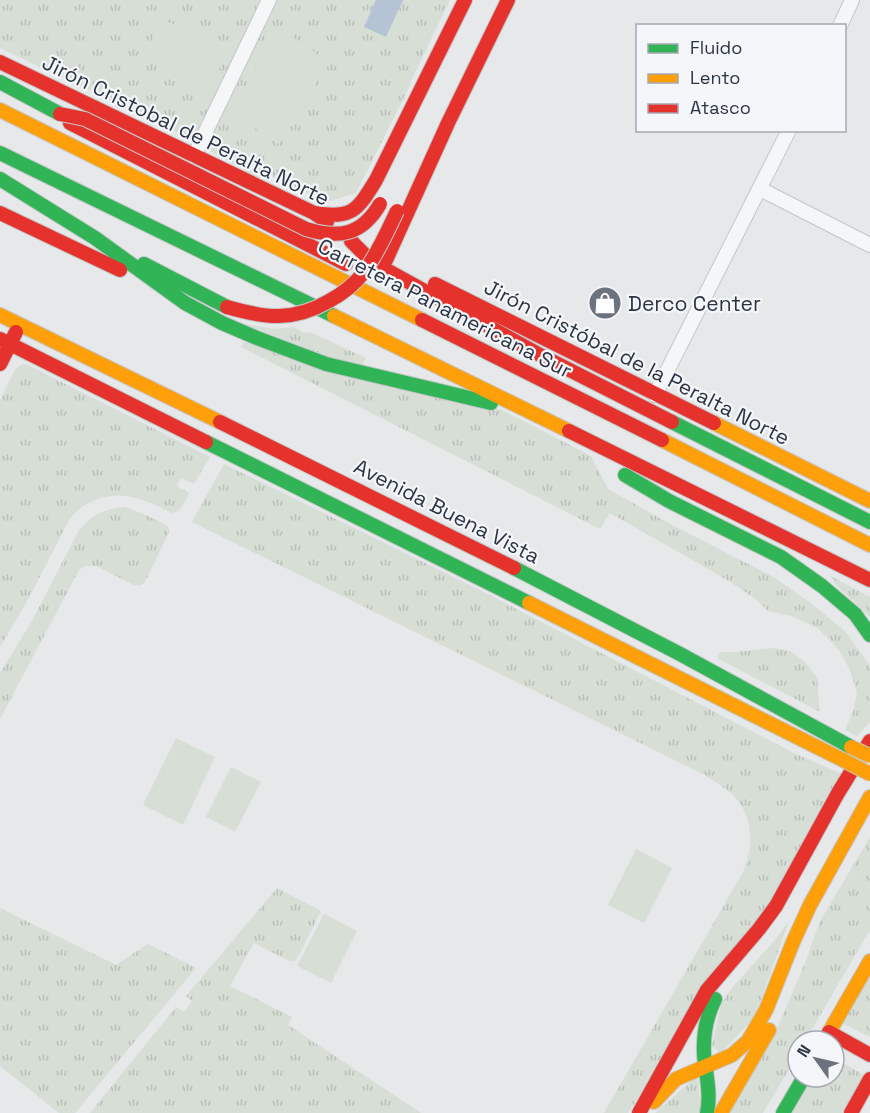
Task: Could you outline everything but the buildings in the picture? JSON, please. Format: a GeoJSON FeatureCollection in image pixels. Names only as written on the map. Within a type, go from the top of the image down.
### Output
{"type":"FeatureCollection","features":[{"type":"Feature","properties":{"kind":"main road"},"geometry":{"type":"LineString","coordinates":[[314,213],[345,215],[362,203],[376,180],[465,0]]}},
{"type":"Feature","properties":{"kind":"main road"},"geometry":{"type":"LineString","coordinates":[[95,238],[227,307],[251,315],[275,318],[301,315],[325,304],[353,284],[364,272],[378,249],[499,0]]}},
{"type":"Feature","properties":{"kind":"main road"},"geometry":{"type":"LineString","coordinates":[[386,260],[448,123],[508,0]]}},
{"type":"Feature","properties":{"kind":"main road","name":"Jirón Cristobal de Peralta Norte"},"geometry":{"type":"LineString","coordinates":[[0,62],[314,213],[351,241]]}},
{"type":"Feature","properties":{"kind":"main road"},"geometry":{"type":"LineString","coordinates":[[0,82],[60,114],[72,124],[337,258],[403,297],[431,324]]}},
{"type":"Feature","properties":{"kind":"main road","name":"Carretera Panamericana Sur"},"geometry":{"type":"LineString","coordinates":[[0,110],[870,545]]}},
{"type":"Feature","properties":{"kind":"main road"},"geometry":{"type":"LineString","coordinates":[[60,114],[85,119],[306,229],[321,234],[352,231],[369,220],[382,199]]}},
{"type":"Feature","properties":{"kind":"main road"},"geometry":{"type":"LineString","coordinates":[[0,153],[870,580]]}},
{"type":"Feature","properties":{"kind":"main road"},"geometry":{"type":"LineString","coordinates":[[0,179],[95,238],[172,294],[222,323],[326,364],[425,389],[526,410]]}},
{"type":"Feature","properties":{"kind":"main road"},"geometry":{"type":"LineString","coordinates":[[0,213],[172,294]]}},
{"type":"Feature","properties":{"kind":"main road"},"geometry":{"type":"LineString","coordinates":[[351,241],[367,257],[385,269],[525,346],[870,522]]}},
{"type":"Feature","properties":{"kind":"main road","name":"Jirón Cristóbal de la Peralta Norte"},"geometry":{"type":"LineString","coordinates":[[351,241],[870,501]]}},
{"type":"Feature","properties":{"kind":"main road","name":"Avenida Buena Vista"},"geometry":{"type":"LineString","coordinates":[[0,315],[261,442],[597,611],[870,756]]}},
{"type":"Feature","properties":{"kind":"main road"},"geometry":{"type":"LineString","coordinates":[[0,364],[5,341],[20,324]]}},
{"type":"Feature","properties":{"kind":"main road"},"geometry":{"type":"LineString","coordinates":[[5,341],[870,774]]}},
{"type":"Feature","properties":{"kind":"main road"},"geometry":{"type":"LineString","coordinates":[[589,441],[618,471],[669,501],[781,557],[822,586],[855,614],[870,634]]}},
{"type":"Feature","properties":{"kind":"main road"},"geometry":{"type":"LineString","coordinates":[[585,631],[597,611]]}},
{"type":"Feature","properties":{"kind":"main road"},"geometry":{"type":"LineString","coordinates":[[639,1113],[707,990],[776,906],[838,793],[870,741]]}},
{"type":"Feature","properties":{"kind":"main road"},"geometry":{"type":"LineString","coordinates":[[858,789],[870,768]]}},
{"type":"Feature","properties":{"kind":"main road"},"geometry":{"type":"LineString","coordinates":[[645,1113],[665,1089],[677,1079],[729,1056],[746,1043],[769,1005],[803,920],[870,797]]}},
{"type":"Feature","properties":{"kind":"main road"},"geometry":{"type":"LineString","coordinates":[[721,1113],[773,1022],[815,921],[870,820]]}},
{"type":"Feature","properties":{"kind":"main road"},"geometry":{"type":"LineString","coordinates":[[707,1113],[710,1103],[710,1083],[704,1049],[705,1029],[712,1005],[722,987],[764,941],[783,916],[811,869]]}},
{"type":"Feature","properties":{"kind":"main road"},"geometry":{"type":"LineString","coordinates":[[832,1029],[870,961]]}},
{"type":"Feature","properties":{"kind":"main road"},"geometry":{"type":"LineString","coordinates":[[846,1045],[870,1055]]}},
{"type":"Feature","properties":{"kind":"main road"},"geometry":{"type":"LineString","coordinates":[[851,1113],[870,1079]]}},
{"type":"Feature","properties":{"kind":"main road"},"geometry":{"type":"LineString","coordinates":[[783,1113],[797,1089]]}},
{"type":"Feature","properties":{"kind":"street"},"geometry":{"type":"LineString","coordinates":[[194,156],[269,0]]}},
{"type":"Feature","properties":{"kind":"street"},"geometry":{"type":"LineString","coordinates":[[841,24],[852,0]]}},
{"type":"Feature","properties":{"kind":"street"},"geometry":{"type":"LineString","coordinates":[[655,395],[788,132]]}},
{"type":"Feature","properties":{"kind":"street"},"geometry":{"type":"LineString","coordinates":[[760,189],[870,245]]}},
{"type":"Feature","properties":{"kind":"green space"},"geometry":{"type":"Polygon","coordinates":[[[0,0],[450,0],[356,193],[326,202],[263,172],[260,179],[208,150],[209,147],[0,48],[0,0]]]}},
{"type":"Feature","properties":{"kind":"green space"},"geometry":{"type":"Polygon","coordinates":[[[162,19],[228,51],[209,89],[144,57],[162,19]]]}},
{"type":"Feature","properties":{"kind":"green space"},"geometry":{"type":"Polygon","coordinates":[[[281,29],[330,63],[303,102],[306,104],[278,144],[230,111],[257,71],[254,68],[281,29]]]}},
{"type":"Feature","properties":{"kind":"green space"},"geometry":{"type":"Polygon","coordinates":[[[245,324],[274,329],[294,327],[303,333],[310,332],[366,358],[360,369],[245,324]]]}},
{"type":"Feature","properties":{"kind":"green space"},"geometry":{"type":"Polygon","coordinates":[[[244,342],[504,411],[591,456],[608,489],[672,525],[772,576],[812,604],[846,632],[870,666],[870,722],[857,736],[845,730],[853,712],[857,693],[850,670],[839,650],[818,628],[791,616],[768,611],[757,600],[729,581],[610,513],[600,529],[241,347],[244,342]]]}},
{"type":"Feature","properties":{"kind":"green space"},"geometry":{"type":"Polygon","coordinates":[[[22,364],[210,457],[194,484],[181,478],[177,486],[189,493],[178,511],[172,513],[137,498],[118,496],[93,501],[77,511],[65,527],[32,592],[0,647],[0,401],[15,369],[22,364]]]}},
{"type":"Feature","properties":{"kind":"green space"},"geometry":{"type":"Polygon","coordinates":[[[224,464],[480,590],[794,753],[842,774],[765,910],[628,1113],[604,1113],[747,862],[750,832],[749,823],[741,805],[723,787],[703,774],[192,522],[224,464]]]}},
{"type":"Feature","properties":{"kind":"green space"},"geometry":{"type":"Polygon","coordinates":[[[125,507],[168,526],[169,532],[146,580],[142,584],[134,585],[96,566],[85,566],[79,570],[0,719],[0,673],[32,621],[79,530],[99,513],[125,507]]]}},
{"type":"Feature","properties":{"kind":"green space"},"geometry":{"type":"Polygon","coordinates":[[[831,576],[870,597],[870,617],[836,585],[831,576]]]}},
{"type":"Feature","properties":{"kind":"green space"},"geometry":{"type":"Polygon","coordinates":[[[773,648],[790,651],[805,662],[817,678],[820,712],[717,658],[720,652],[773,648]]]}},
{"type":"Feature","properties":{"kind":"green space"},"geometry":{"type":"Polygon","coordinates":[[[176,738],[215,757],[183,825],[143,805],[176,738]]]}},
{"type":"Feature","properties":{"kind":"green space"},"geometry":{"type":"Polygon","coordinates":[[[231,767],[261,782],[235,832],[206,817],[231,767]]]}},
{"type":"Feature","properties":{"kind":"green space"},"geometry":{"type":"Polygon","coordinates":[[[870,837],[870,930],[812,1029],[786,1029],[786,1074],[763,1113],[728,1113],[772,1040],[806,961],[819,923],[870,837]]]}},
{"type":"Feature","properties":{"kind":"green space"},"geometry":{"type":"Polygon","coordinates":[[[636,849],[672,868],[644,923],[608,905],[636,849]]]}},
{"type":"Feature","properties":{"kind":"green space"},"geometry":{"type":"Polygon","coordinates":[[[277,888],[321,911],[294,961],[289,961],[254,943],[230,986],[292,1017],[288,1025],[421,1113],[90,1113],[176,1007],[184,1012],[192,1001],[186,996],[277,888]]]}},
{"type":"Feature","properties":{"kind":"green space"},"geometry":{"type":"Polygon","coordinates":[[[0,908],[116,965],[148,944],[196,968],[75,1113],[59,1113],[0,1066],[0,908]]]}},
{"type":"Feature","properties":{"kind":"green space"},"geometry":{"type":"Polygon","coordinates":[[[324,914],[357,931],[331,983],[297,966],[324,914]]]}},
{"type":"Feature","properties":{"kind":"green space"},"geometry":{"type":"Polygon","coordinates":[[[789,921],[755,1017],[721,1053],[712,1046],[721,1004],[789,921]]]}},
{"type":"Feature","properties":{"kind":"green space"},"geometry":{"type":"Polygon","coordinates":[[[870,974],[870,1037],[842,1023],[870,974]]]}},
{"type":"Feature","properties":{"kind":"green space"},"geometry":{"type":"Polygon","coordinates":[[[846,1065],[865,1075],[844,1113],[790,1113],[803,1089],[846,1089],[846,1065]]]}},
{"type":"Feature","properties":{"kind":"green space"},"geometry":{"type":"Polygon","coordinates":[[[698,1075],[701,1113],[655,1113],[698,1075]]]}},
{"type":"Feature","properties":{"kind":"water"},"geometry":{"type":"Polygon","coordinates":[[[376,0],[403,0],[386,37],[364,27],[376,0]]]}},
{"type":"Feature","properties":{"kind":"traffic: fast"},"geometry":{"type":"LineString","coordinates":[[0,82],[60,114]]}},
{"type":"Feature","properties":{"kind":"traffic: fast"},"geometry":{"type":"LineString","coordinates":[[0,153],[334,316]]}},
{"type":"Feature","properties":{"kind":"traffic: fast"},"geometry":{"type":"LineString","coordinates":[[0,179],[95,238],[185,303],[222,323],[326,364],[491,403]]}},
{"type":"Feature","properties":{"kind":"traffic: fast"},"geometry":{"type":"LineString","coordinates":[[144,264],[227,307]]}},
{"type":"Feature","properties":{"kind":"traffic: fast"},"geometry":{"type":"LineString","coordinates":[[672,422],[870,522]]}},
{"type":"Feature","properties":{"kind":"traffic: fast"},"geometry":{"type":"LineString","coordinates":[[206,442],[529,603]]}},
{"type":"Feature","properties":{"kind":"traffic: fast"},"geometry":{"type":"LineString","coordinates":[[625,475],[669,501],[781,557],[822,586],[855,614],[870,635]]}},
{"type":"Feature","properties":{"kind":"traffic: fast"},"geometry":{"type":"LineString","coordinates":[[514,568],[680,654],[851,747]]}},
{"type":"Feature","properties":{"kind":"traffic: fast"},"geometry":{"type":"LineString","coordinates":[[707,1113],[708,1091],[704,1040],[707,1019],[715,999]]}},
{"type":"Feature","properties":{"kind":"traffic: fast"},"geometry":{"type":"LineString","coordinates":[[783,1113],[797,1089]]}},
{"type":"Feature","properties":{"kind":"traffic: slow"},"geometry":{"type":"LineString","coordinates":[[0,110],[422,320]]}},
{"type":"Feature","properties":{"kind":"traffic: slow"},"geometry":{"type":"LineString","coordinates":[[0,315],[220,422]]}},
{"type":"Feature","properties":{"kind":"traffic: slow"},"geometry":{"type":"LineString","coordinates":[[334,316],[569,431]]}},
{"type":"Feature","properties":{"kind":"traffic: slow"},"geometry":{"type":"LineString","coordinates":[[714,423],[870,501]]}},
{"type":"Feature","properties":{"kind":"traffic: slow"},"geometry":{"type":"LineString","coordinates":[[662,440],[870,545]]}},
{"type":"Feature","properties":{"kind":"traffic: slow"},"geometry":{"type":"LineString","coordinates":[[529,603],[843,760]]}},
{"type":"Feature","properties":{"kind":"traffic: slow"},"geometry":{"type":"LineString","coordinates":[[851,747],[870,756]]}},
{"type":"Feature","properties":{"kind":"traffic: slow"},"geometry":{"type":"LineString","coordinates":[[843,760],[870,774]]}},
{"type":"Feature","properties":{"kind":"traffic: slow"},"geometry":{"type":"LineString","coordinates":[[654,1102],[676,1079],[732,1055],[748,1041],[766,1010],[810,905],[870,797]]}},
{"type":"Feature","properties":{"kind":"traffic: slow"},"geometry":{"type":"LineString","coordinates":[[831,1029],[870,961]]}},
{"type":"Feature","properties":{"kind":"traffic: slow"},"geometry":{"type":"LineString","coordinates":[[721,1113],[769,1030]]}},
{"type":"Feature","properties":{"kind":"traffic: jam"},"geometry":{"type":"LineString","coordinates":[[314,213],[327,215],[345,213],[358,206],[364,199],[376,180],[465,0]]}},
{"type":"Feature","properties":{"kind":"traffic: jam"},"geometry":{"type":"LineString","coordinates":[[386,260],[448,123],[508,0]]}},
{"type":"Feature","properties":{"kind":"traffic: jam"},"geometry":{"type":"LineString","coordinates":[[0,62],[314,213],[327,222]]}},
{"type":"Feature","properties":{"kind":"traffic: jam"},"geometry":{"type":"LineString","coordinates":[[60,114],[85,119],[306,229],[329,234],[349,232],[365,222],[380,204]]}},
{"type":"Feature","properties":{"kind":"traffic: jam"},"geometry":{"type":"LineString","coordinates":[[70,123],[346,264]]}},
{"type":"Feature","properties":{"kind":"traffic: jam"},"geometry":{"type":"LineString","coordinates":[[227,307],[254,314],[279,316],[303,312],[329,301],[357,281],[364,272],[378,250],[397,211]]}},
{"type":"Feature","properties":{"kind":"traffic: jam"},"geometry":{"type":"LineString","coordinates":[[0,213],[120,270]]}},
{"type":"Feature","properties":{"kind":"traffic: jam"},"geometry":{"type":"LineString","coordinates":[[351,241],[367,257],[385,269],[542,356],[672,422]]}},
{"type":"Feature","properties":{"kind":"traffic: jam"},"geometry":{"type":"LineString","coordinates":[[435,284],[714,423]]}},
{"type":"Feature","properties":{"kind":"traffic: jam"},"geometry":{"type":"LineString","coordinates":[[422,320],[662,440]]}},
{"type":"Feature","properties":{"kind":"traffic: jam"},"geometry":{"type":"LineString","coordinates":[[0,364],[16,332]]}},
{"type":"Feature","properties":{"kind":"traffic: jam"},"geometry":{"type":"LineString","coordinates":[[0,339],[206,442]]}},
{"type":"Feature","properties":{"kind":"traffic: jam"},"geometry":{"type":"LineString","coordinates":[[220,422],[514,568]]}},
{"type":"Feature","properties":{"kind":"traffic: jam"},"geometry":{"type":"LineString","coordinates":[[569,431],[870,580]]}},
{"type":"Feature","properties":{"kind":"traffic: jam"},"geometry":{"type":"LineString","coordinates":[[639,1113],[707,990],[776,906],[838,793],[870,741]]}},
{"type":"Feature","properties":{"kind":"traffic: jam"},"geometry":{"type":"LineString","coordinates":[[846,1042],[870,1055]]}},
{"type":"Feature","properties":{"kind":"traffic: jam"},"geometry":{"type":"LineString","coordinates":[[851,1113],[870,1079]]}},
{"type":"Feature","properties":{"kind":"place","name":"Derco Center"},"geometry":{"type":"Point","coordinates":[605,303]}}]}
